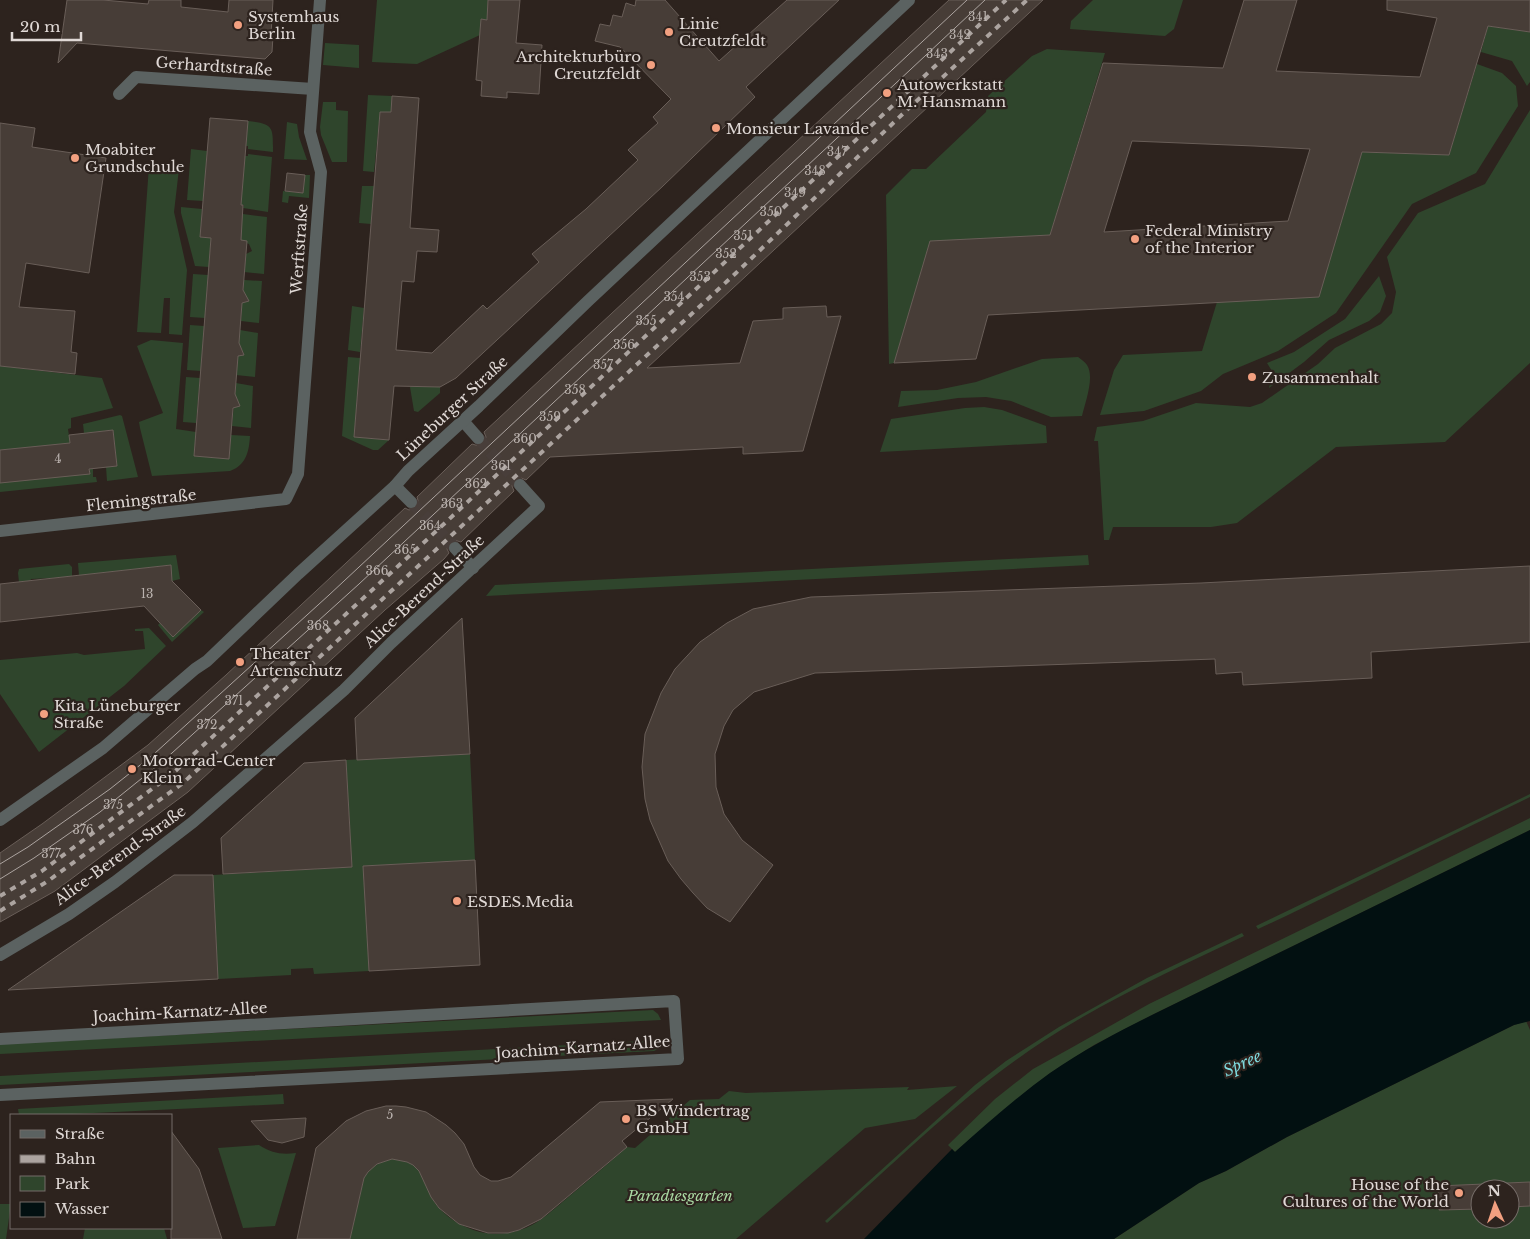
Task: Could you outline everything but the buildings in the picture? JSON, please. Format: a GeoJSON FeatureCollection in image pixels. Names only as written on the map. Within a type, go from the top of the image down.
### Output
{"type":"FeatureCollection","features":[{"type":"Feature","properties":{"kind":"street","name":"Werftstraße"},"geometry":{"type":"LineString","coordinates":[[286,499],[292,490],[298,474],[321,172],[310,132],[320,0]]}},
{"type":"Feature","properties":{"kind":"street","name":"Lüneburger Straße"},"geometry":{"type":"LineString","coordinates":[[0,820],[103,748],[195,669],[207,661],[909,0]]}},
{"type":"Feature","properties":{"kind":"street","name":"Gerhardtstraße"},"geometry":{"type":"LineString","coordinates":[[119,94],[136,78],[313,90]]}},
{"type":"Feature","properties":{"kind":"street"},"geometry":{"type":"LineString","coordinates":[[462,421],[478,438]]}},
{"type":"Feature","properties":{"kind":"street","name":"Alice-Berend-Straße"},"geometry":{"type":"LineString","coordinates":[[0,955],[69,914],[115,882],[193,822],[344,690],[391,643],[539,506],[520,485]]}},
{"type":"Feature","properties":{"kind":"street"},"geometry":{"type":"LineString","coordinates":[[394,486],[411,502]]}},
{"type":"Feature","properties":{"kind":"street","name":"Flemingstraße"},"geometry":{"type":"LineString","coordinates":[[0,531],[286,499]]}},
{"type":"Feature","properties":{"kind":"street"},"geometry":{"type":"LineString","coordinates":[[455,548],[474,568]]}},
{"type":"Feature","properties":{"kind":"street","name":"Joachim-Karnatz-Allee"},"geometry":{"type":"LineString","coordinates":[[0,1039],[674,1001],[678,1059],[0,1095]]}},
{"type":"Feature","properties":{"kind":"green space"},"geometry":{"type":"Polygon","coordinates":[[[377,0],[488,0],[487,20],[481,19],[480,35],[417,64],[372,62],[377,0]]]}},
{"type":"Feature","properties":{"kind":"green space"},"geometry":{"type":"Polygon","coordinates":[[[1093,0],[1183,0],[1174,29],[1165,36],[1070,29],[1071,21],[1093,0]]]}},
{"type":"Feature","properties":{"kind":"green space"},"geometry":{"type":"Polygon","coordinates":[[[1488,26],[1530,32],[1530,82],[1527,86],[1512,61],[1481,52],[1488,26]]]}},
{"type":"Feature","properties":{"kind":"green space"},"geometry":{"type":"Polygon","coordinates":[[[325,43],[359,45],[359,68],[323,65],[325,43]]]}},
{"type":"Feature","properties":{"kind":"green space"},"geometry":{"type":"Polygon","coordinates":[[[1047,49],[1105,53],[1050,235],[930,242],[894,363],[889,364],[886,195],[912,169],[926,169],[986,112],[988,96],[1032,56],[1047,49]]]}},
{"type":"Feature","properties":{"kind":"green space"},"geometry":{"type":"Polygon","coordinates":[[[1477,64],[1502,73],[1516,86],[1518,106],[1476,173],[1412,204],[1336,313],[1278,351],[1223,374],[1201,391],[1144,411],[1100,415],[1114,370],[1123,355],[1202,351],[1217,302],[1362,152],[1449,155],[1477,64]]]}},
{"type":"Feature","properties":{"kind":"green space"},"geometry":{"type":"Polygon","coordinates":[[[368,95],[392,96],[391,112],[380,112],[374,172],[363,171],[368,95]]]}},
{"type":"Feature","properties":{"kind":"green space"},"geometry":{"type":"Polygon","coordinates":[[[323,102],[336,102],[336,110],[348,111],[347,162],[332,162],[321,135],[323,102]]]}},
{"type":"Feature","properties":{"kind":"green space"},"geometry":{"type":"Polygon","coordinates":[[[1530,110],[1530,363],[1445,442],[1336,447],[1237,523],[1211,527],[1113,527],[1109,540],[1104,540],[1098,441],[1094,441],[1097,427],[1143,421],[1196,403],[1250,407],[1262,403],[1318,364],[1335,348],[1381,324],[1392,313],[1396,292],[1387,257],[1418,213],[1485,184],[1530,110]]]}},
{"type":"Feature","properties":{"kind":"green space"},"geometry":{"type":"Polygon","coordinates":[[[248,121],[263,124],[270,128],[273,137],[273,152],[248,149],[248,146],[246,146],[248,121]]]}},
{"type":"Feature","properties":{"kind":"green space"},"geometry":{"type":"Polygon","coordinates":[[[287,122],[297,124],[299,137],[307,160],[284,159],[287,122]]]}},
{"type":"Feature","properties":{"kind":"green space"},"geometry":{"type":"Polygon","coordinates":[[[191,149],[207,151],[203,201],[187,200],[191,149]]]}},
{"type":"Feature","properties":{"kind":"green space"},"geometry":{"type":"Polygon","coordinates":[[[248,154],[272,157],[268,212],[243,208],[244,205],[241,205],[245,156],[248,156],[248,154]]]}},
{"type":"Feature","properties":{"kind":"green space"},"geometry":{"type":"Polygon","coordinates":[[[149,166],[179,169],[174,212],[187,270],[182,335],[169,334],[170,298],[164,298],[161,333],[137,332],[149,166]]]}},
{"type":"Feature","properties":{"kind":"green space"},"geometry":{"type":"Polygon","coordinates":[[[305,175],[310,175],[309,198],[289,196],[288,203],[282,202],[283,191],[303,193],[305,175]]]}},
{"type":"Feature","properties":{"kind":"green space"},"geometry":{"type":"Polygon","coordinates":[[[362,186],[374,186],[371,224],[359,223],[362,186]]]}},
{"type":"Feature","properties":{"kind":"green space"},"geometry":{"type":"Polygon","coordinates":[[[181,207],[202,209],[200,237],[211,238],[209,267],[195,266],[181,207]]]}},
{"type":"Feature","properties":{"kind":"green space"},"geometry":{"type":"Polygon","coordinates":[[[241,215],[267,217],[264,274],[244,272],[246,254],[252,251],[249,244],[238,240],[241,215]]]}},
{"type":"Feature","properties":{"kind":"green space"},"geometry":{"type":"Polygon","coordinates":[[[193,274],[208,275],[205,318],[190,317],[193,274]]]}},
{"type":"Feature","properties":{"kind":"green space"},"geometry":{"type":"Polygon","coordinates":[[[1379,276],[1386,296],[1380,312],[1369,321],[1329,340],[1304,362],[1269,388],[1272,371],[1267,363],[1294,352],[1345,319],[1379,276]]]}},
{"type":"Feature","properties":{"kind":"green space"},"geometry":{"type":"Polygon","coordinates":[[[244,280],[262,281],[259,323],[241,321],[242,303],[248,301],[243,293],[244,280]]]}},
{"type":"Feature","properties":{"kind":"green space"},"geometry":{"type":"Polygon","coordinates":[[[352,306],[364,308],[360,352],[348,350],[352,306]]]}},
{"type":"Feature","properties":{"kind":"green space"},"geometry":{"type":"Polygon","coordinates":[[[190,325],[204,326],[201,371],[187,370],[190,325]]]}},
{"type":"Feature","properties":{"kind":"green space"},"geometry":{"type":"Polygon","coordinates":[[[240,330],[258,333],[255,377],[236,375],[238,356],[244,354],[238,346],[240,330]]]}},
{"type":"Feature","properties":{"kind":"green space"},"geometry":{"type":"Polygon","coordinates":[[[151,340],[183,343],[176,429],[196,432],[194,456],[229,459],[231,435],[250,436],[246,457],[240,465],[230,471],[152,476],[139,422],[163,413],[137,346],[151,340]]]}},
{"type":"Feature","properties":{"kind":"green space"},"geometry":{"type":"Polygon","coordinates":[[[348,357],[360,358],[354,437],[389,440],[378,450],[373,450],[342,436],[348,357]]]}},
{"type":"Feature","properties":{"kind":"green space"},"geometry":{"type":"Polygon","coordinates":[[[1078,357],[1087,365],[1090,376],[1089,390],[1082,416],[1051,417],[1011,401],[986,397],[958,398],[898,407],[901,391],[937,390],[976,382],[1042,359],[1078,357]]]}},
{"type":"Feature","properties":{"kind":"green space"},"geometry":{"type":"Polygon","coordinates":[[[0,366],[102,378],[113,408],[71,418],[71,428],[68,429],[70,443],[0,450],[0,366]]]}},
{"type":"Feature","properties":{"kind":"green space"},"geometry":{"type":"Polygon","coordinates":[[[186,377],[200,378],[196,423],[183,422],[186,377]]]}},
{"type":"Feature","properties":{"kind":"green space"},"geometry":{"type":"Polygon","coordinates":[[[236,383],[253,386],[251,428],[232,426],[236,383]]]}},
{"type":"Feature","properties":{"kind":"green space"},"geometry":{"type":"Polygon","coordinates":[[[410,387],[440,387],[440,393],[418,412],[414,411],[410,387]]]}},
{"type":"Feature","properties":{"kind":"green space"},"geometry":{"type":"Polygon","coordinates":[[[984,407],[1002,410],[1046,426],[1047,443],[880,452],[891,419],[984,407]]]}},
{"type":"Feature","properties":{"kind":"green space"},"geometry":{"type":"Polygon","coordinates":[[[122,416],[138,477],[107,481],[106,467],[117,466],[113,430],[84,433],[83,424],[122,416]]]}},
{"type":"Feature","properties":{"kind":"green space"},"geometry":{"type":"Polygon","coordinates":[[[89,469],[93,469],[93,477],[96,477],[97,482],[0,492],[0,483],[90,473],[89,469]]]}},
{"type":"Feature","properties":{"kind":"green space"},"geometry":{"type":"Polygon","coordinates":[[[176,555],[180,579],[172,581],[170,565],[79,576],[78,563],[176,555]]]}},
{"type":"Feature","properties":{"kind":"green space"},"geometry":{"type":"Polygon","coordinates":[[[1088,555],[1089,565],[486,596],[495,585],[1088,555]]]}},
{"type":"Feature","properties":{"kind":"green space"},"geometry":{"type":"Polygon","coordinates":[[[69,564],[72,567],[72,577],[31,579],[30,581],[19,582],[19,569],[69,564]]]}},
{"type":"Feature","properties":{"kind":"green space"},"geometry":{"type":"Polygon","coordinates":[[[201,610],[204,612],[172,642],[158,625],[160,623],[173,637],[201,610]]]}},
{"type":"Feature","properties":{"kind":"green space","name":"Kita Lüneburger Straße"},"geometry":{"type":"Polygon","coordinates":[[[149,628],[166,646],[124,686],[39,752],[0,694],[0,660],[145,649],[143,631],[135,631],[135,629],[149,628]]]}},
{"type":"Feature","properties":{"kind":"green space"},"geometry":{"type":"Polygon","coordinates":[[[470,754],[475,860],[363,866],[369,971],[314,974],[313,968],[291,969],[291,975],[218,979],[213,875],[352,867],[346,760],[470,754]]]}},
{"type":"Feature","properties":{"kind":"green space"},"geometry":{"type":"Polygon","coordinates":[[[1530,794],[1530,797],[1286,916],[1258,929],[1256,926],[1530,794]]]}},
{"type":"Feature","properties":{"kind":"green space"},"geometry":{"type":"Polygon","coordinates":[[[1530,818],[1530,830],[1094,1045],[1028,1090],[955,1152],[948,1145],[995,1099],[1033,1069],[1149,1004],[1530,818]]]}},
{"type":"Feature","properties":{"kind":"green space"},"geometry":{"type":"Polygon","coordinates":[[[1242,933],[1244,936],[1093,1011],[1016,1060],[933,1127],[827,1223],[825,1221],[975,1085],[1006,1061],[1059,1027],[1147,978],[1242,933]]]}},
{"type":"Feature","properties":{"kind":"green space"},"geometry":{"type":"Polygon","coordinates":[[[653,1010],[661,1020],[0,1054],[0,1044],[653,1010]]]}},
{"type":"Feature","properties":{"kind":"green space"},"geometry":{"type":"Polygon","coordinates":[[[1526,1021],[1530,1030],[1530,1182],[1520,1183],[1520,1179],[1470,1179],[1470,1185],[1438,1187],[1439,1210],[1470,1209],[1470,1229],[1520,1229],[1520,1206],[1530,1206],[1530,1239],[1114,1239],[1199,1183],[1226,1171],[1287,1137],[1514,1025],[1526,1021]]]}},
{"type":"Feature","properties":{"kind":"green space"},"geometry":{"type":"Polygon","coordinates":[[[662,1040],[662,1047],[654,1051],[0,1085],[0,1076],[662,1040]]]}},
{"type":"Feature","properties":{"kind":"green space","name":"Paradiesgarten"},"geometry":{"type":"Polygon","coordinates":[[[957,1086],[915,1119],[865,1128],[736,1239],[350,1239],[364,1178],[375,1166],[389,1159],[404,1160],[412,1164],[421,1174],[438,1207],[457,1222],[480,1232],[493,1234],[507,1233],[526,1228],[541,1219],[627,1147],[635,1148],[690,1100],[719,1099],[729,1091],[746,1093],[909,1087],[907,1090],[957,1086]]]}},
{"type":"Feature","properties":{"kind":"green space"},"geometry":{"type":"Polygon","coordinates":[[[283,1094],[284,1104],[73,1114],[19,1114],[18,1109],[283,1094]]]}},
{"type":"Feature","properties":{"kind":"green space"},"geometry":{"type":"Polygon","coordinates":[[[259,1145],[277,1153],[296,1153],[275,1226],[243,1228],[218,1148],[259,1145]]]}},
{"type":"Feature","properties":{"kind":"green space"},"geometry":{"type":"Polygon","coordinates":[[[0,1204],[10,1204],[6,1239],[0,1239],[0,1204]]]}},
{"type":"Feature","properties":{"kind":"green space"},"geometry":{"type":"Polygon","coordinates":[[[85,1229],[164,1229],[167,1239],[83,1239],[85,1229]]]}},
{"type":"Feature","properties":{"kind":"water","name":"Spree"},"geometry":{"type":"Polygon","coordinates":[[[1530,830],[1530,1021],[1514,1025],[1287,1137],[1226,1171],[1199,1183],[1114,1239],[864,1239],[952,1149],[955,1152],[1050,1073],[1075,1057],[1154,1014],[1530,830]]]}},
{"type":"Feature","properties":{"kind":"tunnel"},"geometry":{"type":"LineString","coordinates":[[478,438],[520,485]]}},
{"type":"Feature","properties":{"kind":"tunnel"},"geometry":{"type":"LineString","coordinates":[[411,502],[455,548]]}},
{"type":"Feature","properties":{"kind":"tram line"},"geometry":{"type":"LineString","coordinates":[[0,864],[28,847],[110,789],[154,754],[329,595],[967,0]]}},
{"type":"Feature","properties":{"kind":"tram line"},"geometry":{"type":"LineString","coordinates":[[0,879],[100,812],[162,762],[359,584],[985,0]]}},
{"type":"Feature","properties":{"kind":"railway"},"geometry":{"type":"LineString","coordinates":[[0,896],[42,871],[172,774],[445,523],[1006,0]]}},
{"type":"Feature","properties":{"kind":"railway"},"geometry":{"type":"LineString","coordinates":[[0,911],[48,881],[183,783],[736,273],[910,107],[1027,0]]}},
{"type":"Feature","properties":{"kind":"place","name":"Systemhaus Berlin"},"geometry":{"type":"Point","coordinates":[238,25]}},
{"type":"Feature","properties":{"kind":"place","name":"Linie Creutzfeldt"},"geometry":{"type":"Point","coordinates":[669,32]}},
{"type":"Feature","properties":{"kind":"place","name":"Architekturbüro Creutzfeldt"},"geometry":{"type":"Point","coordinates":[651,65]}},
{"type":"Feature","properties":{"kind":"place","name":"Autowerkstatt M. Hansmann"},"geometry":{"type":"Point","coordinates":[887,93]}},
{"type":"Feature","properties":{"kind":"place","name":"Monsieur Lavande"},"geometry":{"type":"Point","coordinates":[716,128]}},
{"type":"Feature","properties":{"kind":"place","name":"Moabiter Grundschule"},"geometry":{"type":"Point","coordinates":[75,158]}},
{"type":"Feature","properties":{"kind":"place","name":"Federal Ministry of the Interior"},"geometry":{"type":"Point","coordinates":[1135,239]}},
{"type":"Feature","properties":{"kind":"place","name":"Zusammenhalt"},"geometry":{"type":"Point","coordinates":[1252,377]}},
{"type":"Feature","properties":{"kind":"place","name":"Theater Artenschutz"},"geometry":{"type":"Point","coordinates":[240,662]}},
{"type":"Feature","properties":{"kind":"place","name":"Kita Lüneburger Straße"},"geometry":{"type":"Point","coordinates":[44,714]}},
{"type":"Feature","properties":{"kind":"place","name":"Motorrad-Center Klein"},"geometry":{"type":"Point","coordinates":[132,769]}},
{"type":"Feature","properties":{"kind":"place","name":"ESDES.Media"},"geometry":{"type":"Point","coordinates":[457,901]}},
{"type":"Feature","properties":{"kind":"place","name":"BS Windertrag GmbH"},"geometry":{"type":"Point","coordinates":[626,1119]}},
{"type":"Feature","properties":{"kind":"place","name":"House of the Cultures of the World"},"geometry":{"type":"Point","coordinates":[1459,1193]}}]}
